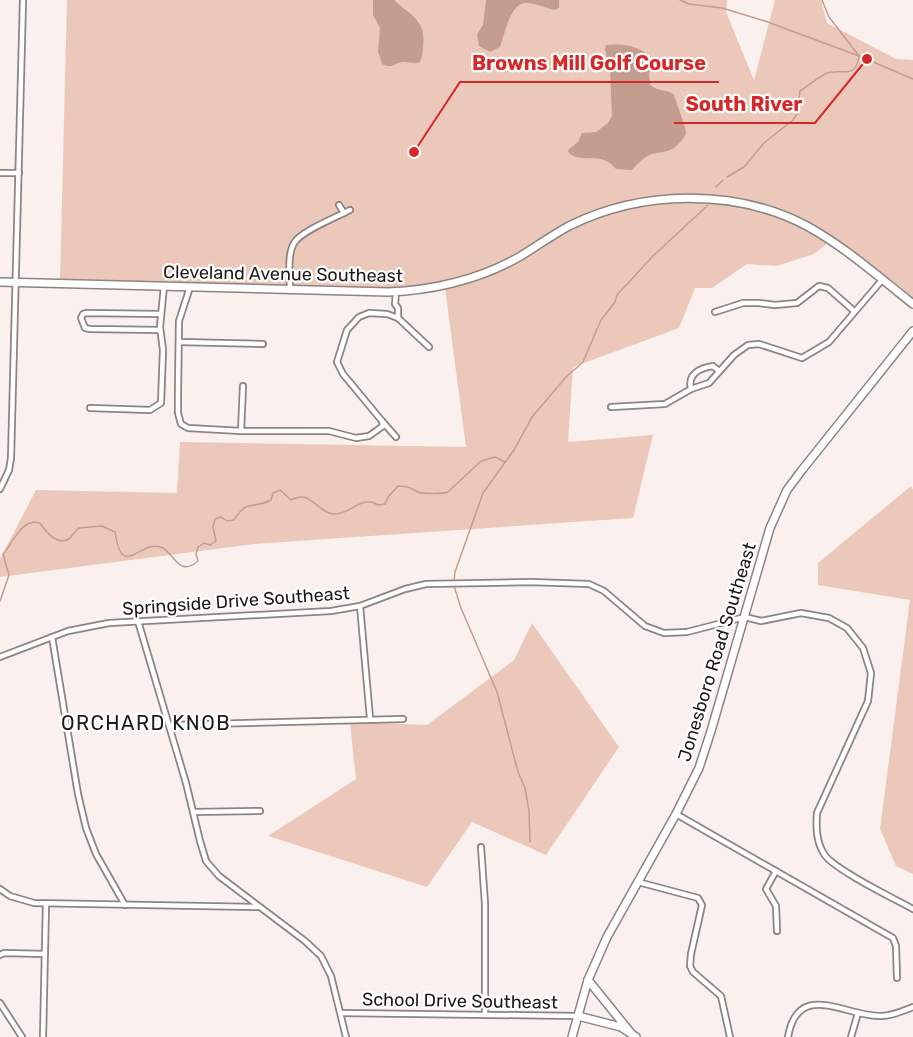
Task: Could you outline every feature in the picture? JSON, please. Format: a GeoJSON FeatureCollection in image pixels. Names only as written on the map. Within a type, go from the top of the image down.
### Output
{"type":"FeatureCollection","features":[{"type":"Feature","properties":{"kind":"main road","name":"Cleveland Avenue Southeast"},"geometry":{"type":"LineString","coordinates":[[0,282],[418,291],[472,278],[518,257],[568,226],[585,219],[629,205],[676,199],[728,201],[781,215],[806,226],[844,250],[913,304]]}},
{"type":"Feature","properties":{"kind":"main road","name":"Jonesboro Road Southeast"},"geometry":{"type":"LineString","coordinates":[[572,1037],[588,980],[607,937],[699,768],[711,734],[770,528],[788,490],[913,331]]}},
{"type":"Feature","properties":{"kind":"main road"},"geometry":{"type":"LineString","coordinates":[[588,980],[633,1035]]}},
{"type":"Feature","properties":{"kind":"main road"},"geometry":{"type":"LineString","coordinates":[[578,1016],[604,1021],[633,1035]]}},
{"type":"Feature","properties":{"kind":"street"},"geometry":{"type":"LineString","coordinates":[[0,489],[9,470],[11,458],[23,0]]}},
{"type":"Feature","properties":{"kind":"street"},"geometry":{"type":"LineString","coordinates":[[0,173],[19,173]]}},
{"type":"Feature","properties":{"kind":"street"},"geometry":{"type":"LineString","coordinates":[[339,205],[344,213]]}},
{"type":"Feature","properties":{"kind":"street"},"geometry":{"type":"LineString","coordinates":[[290,290],[291,253],[294,243],[302,235],[350,210]]}},
{"type":"Feature","properties":{"kind":"street"},"geometry":{"type":"LineString","coordinates":[[611,407],[664,404],[691,389],[709,383],[734,355],[748,345],[759,344],[802,358],[807,356],[830,342],[882,280]]}},
{"type":"Feature","properties":{"kind":"street"},"geometry":{"type":"LineString","coordinates":[[90,408],[150,410],[161,403],[163,350],[160,330],[164,286]]}},
{"type":"Feature","properties":{"kind":"street"},"geometry":{"type":"LineString","coordinates":[[715,312],[743,303],[775,305],[797,303],[819,286],[828,288],[854,311]]}},
{"type":"Feature","properties":{"kind":"street"},"geometry":{"type":"LineString","coordinates":[[190,287],[179,321],[178,413],[182,424],[188,428],[241,431],[329,431],[356,438],[369,436],[383,426],[382,421]]}},
{"type":"Feature","properties":{"kind":"street"},"geometry":{"type":"LineString","coordinates":[[396,292],[395,304],[398,308],[398,318]]}},
{"type":"Feature","properties":{"kind":"street"},"geometry":{"type":"LineString","coordinates":[[387,314],[390,307],[395,304]]}},
{"type":"Feature","properties":{"kind":"street"},"geometry":{"type":"LineString","coordinates":[[160,330],[90,329],[85,328],[81,318],[87,313],[161,314]]}},
{"type":"Feature","properties":{"kind":"street"},"geometry":{"type":"LineString","coordinates":[[396,437],[343,374],[338,363],[344,338],[359,317],[369,313],[387,314],[398,318],[429,347]]}},
{"type":"Feature","properties":{"kind":"street"},"geometry":{"type":"LineString","coordinates":[[179,342],[263,344]]}},
{"type":"Feature","properties":{"kind":"street"},"geometry":{"type":"LineString","coordinates":[[691,389],[689,383],[692,376],[700,368],[713,366],[719,371]]}},
{"type":"Feature","properties":{"kind":"street"},"geometry":{"type":"LineString","coordinates":[[241,431],[243,386]]}},
{"type":"Feature","properties":{"kind":"street","name":"Springside Drive Southeast"},"geometry":{"type":"LineString","coordinates":[[0,657],[85,626],[138,621],[296,614],[360,606],[405,589],[449,582],[576,583],[596,586],[645,627],[676,634],[745,617],[761,621],[801,613],[829,618],[847,628],[863,648],[871,673],[868,701],[817,813],[815,832],[824,856],[853,876],[913,909]]}},
{"type":"Feature","properties":{"kind":"street"},"geometry":{"type":"LineString","coordinates":[[360,606],[370,718]]}},
{"type":"Feature","properties":{"kind":"street"},"geometry":{"type":"LineString","coordinates":[[138,621],[194,812],[206,861],[219,876],[321,956],[331,976],[346,1037]]}},
{"type":"Feature","properties":{"kind":"street"},"geometry":{"type":"LineString","coordinates":[[52,637],[78,794],[86,828],[96,854],[125,905]]}},
{"type":"Feature","properties":{"kind":"street"},"geometry":{"type":"LineString","coordinates":[[169,725],[370,718],[403,719]]}},
{"type":"Feature","properties":{"kind":"street"},"geometry":{"type":"LineString","coordinates":[[194,812],[260,811]]}},
{"type":"Feature","properties":{"kind":"street"},"geometry":{"type":"LineString","coordinates":[[676,814],[893,938],[896,946],[897,978]]}},
{"type":"Feature","properties":{"kind":"street"},"geometry":{"type":"LineString","coordinates":[[481,847],[485,904],[485,1015]]}},
{"type":"Feature","properties":{"kind":"street"},"geometry":{"type":"LineString","coordinates":[[776,871],[766,889],[776,906],[777,932]]}},
{"type":"Feature","properties":{"kind":"street"},"geometry":{"type":"LineString","coordinates":[[638,882],[698,898],[702,905],[690,966],[693,972],[722,996],[729,1037]]}},
{"type":"Feature","properties":{"kind":"street"},"geometry":{"type":"LineString","coordinates":[[0,890],[24,901],[46,904],[259,907]]}},
{"type":"Feature","properties":{"kind":"street"},"geometry":{"type":"LineString","coordinates":[[43,1037],[46,904]]}},
{"type":"Feature","properties":{"kind":"street"},"geometry":{"type":"LineString","coordinates":[[0,955],[4,953],[45,954]]}},
{"type":"Feature","properties":{"kind":"street"},"geometry":{"type":"LineString","coordinates":[[0,1004],[22,1037]]}},
{"type":"Feature","properties":{"kind":"street"},"geometry":{"type":"LineString","coordinates":[[788,1037],[790,1024],[795,1015],[811,1006],[832,1005],[881,1017],[913,1007]]}},
{"type":"Feature","properties":{"kind":"street","name":"School Drive Southeast"},"geometry":{"type":"LineString","coordinates":[[341,1013],[578,1016]]}},
{"type":"Feature","properties":{"kind":"street"},"geometry":{"type":"LineString","coordinates":[[851,1037],[858,1013]]}},
{"type":"Feature","properties":{"kind":"shaded area"},"geometry":{"type":"Polygon","coordinates":[[[67,0],[727,0],[726,12],[754,80],[775,0],[821,0],[827,23],[896,59],[913,60],[913,302],[848,251],[828,243],[814,254],[777,266],[747,264],[712,288],[695,288],[679,328],[573,367],[568,442],[653,435],[633,518],[254,544],[0,577],[0,559],[36,490],[177,493],[180,442],[466,447],[445,288],[406,294],[60,281],[67,0]]]}},
{"type":"Feature","properties":{"kind":"shaded area"},"geometry":{"type":"Polygon","coordinates":[[[373,0],[394,0],[420,25],[424,39],[420,62],[402,62],[392,66],[382,64],[378,51],[380,28],[373,15],[373,0]]]}},
{"type":"Feature","properties":{"kind":"shaded area"},"geometry":{"type":"Polygon","coordinates":[[[486,0],[559,0],[559,8],[555,10],[529,3],[520,4],[512,13],[500,47],[490,52],[479,46],[477,34],[483,25],[486,0]]]}},
{"type":"Feature","properties":{"kind":"shaded area"},"geometry":{"type":"Polygon","coordinates":[[[606,45],[627,45],[646,53],[653,64],[649,72],[650,84],[656,89],[674,95],[685,127],[686,134],[674,147],[648,156],[632,170],[616,169],[604,160],[579,158],[568,152],[578,142],[582,133],[596,132],[608,123],[612,116],[606,45]]]}},
{"type":"Feature","properties":{"kind":"shaded area"},"geometry":{"type":"Polygon","coordinates":[[[911,486],[913,490],[913,874],[896,866],[880,829],[910,600],[818,585],[818,563],[911,486]]]}},
{"type":"Feature","properties":{"kind":"shaded area"},"geometry":{"type":"Polygon","coordinates":[[[532,623],[619,747],[546,855],[472,822],[427,887],[268,836],[356,779],[350,722],[427,725],[514,660],[532,623]]]}},
{"type":"Feature","properties":{"kind":"waterway"},"geometry":{"type":"LineString","coordinates":[[680,0],[689,4],[722,8],[765,21],[913,79]]}},
{"type":"Feature","properties":{"kind":"waterway"},"geometry":{"type":"LineString","coordinates":[[727,177],[744,167],[764,143],[793,120],[797,114],[800,91],[825,74],[846,72],[855,68],[859,56],[829,17],[822,0]]}},
{"type":"Feature","properties":{"kind":"waterway"},"geometry":{"type":"LineString","coordinates":[[716,187],[723,180]]}},
{"type":"Feature","properties":{"kind":"waterway"},"geometry":{"type":"LineString","coordinates":[[454,581],[455,572],[483,493],[514,450],[532,417],[566,377],[583,362],[601,320],[615,302],[617,295],[653,256],[708,205]]}},
{"type":"Feature","properties":{"kind":"waterway"},"geometry":{"type":"LineString","coordinates":[[0,601],[9,575],[3,554],[18,532],[33,522],[40,523],[48,533],[60,541],[69,539],[79,528],[102,526],[115,532],[122,554],[127,556],[153,546],[161,547],[177,563],[186,567],[198,561],[196,554],[198,547],[204,543],[210,545],[216,541],[213,527],[215,519],[221,517],[227,521],[234,520],[243,509],[271,500],[273,493],[280,490],[291,500],[304,497],[334,514],[366,502],[385,504],[398,486],[424,493],[448,492],[481,461],[495,457],[505,462]]}},
{"type":"Feature","properties":{"kind":"waterway"},"geometry":{"type":"LineString","coordinates":[[454,586],[497,692],[518,772],[525,788],[529,811],[530,842]]}},
{"type":"Feature","properties":{"kind":"place","name":"South River"},"geometry":{"type":"Point","coordinates":[867,59]}},
{"type":"Feature","properties":{"kind":"place","name":"Browns Mill Golf Course"},"geometry":{"type":"Point","coordinates":[414,152]}},
{"type":"Feature","properties":{"kind":"district","name":"ORCHARD KNOB"},"geometry":{"type":"Point","coordinates":[146,723]}}]}
